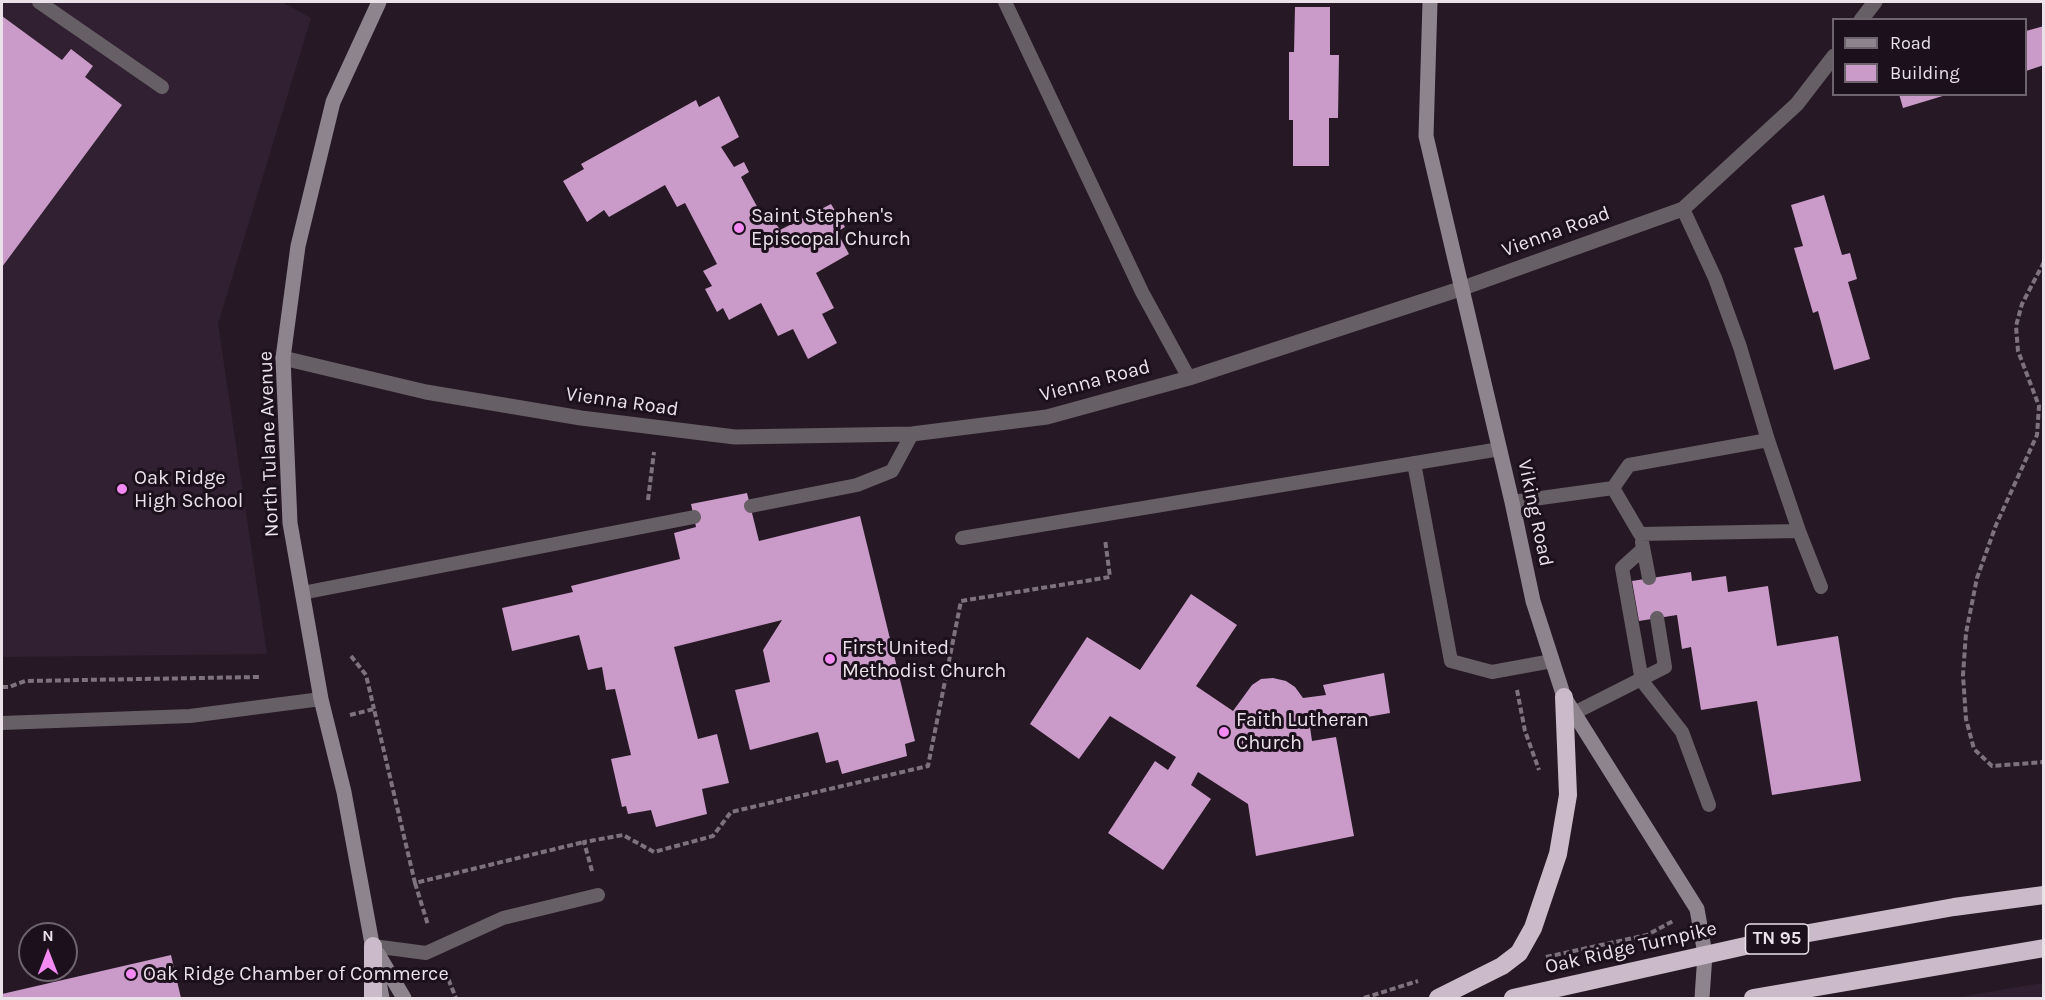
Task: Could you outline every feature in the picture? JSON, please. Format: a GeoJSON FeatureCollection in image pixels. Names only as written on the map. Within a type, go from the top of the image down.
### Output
{"type":"FeatureCollection","features":[{"type":"Feature","properties":{"kind":"highway"},"geometry":{"type":"LineString","coordinates":[[1438,999],[1502,966],[1519,953],[1533,928],[1558,854],[1568,795],[1564,697]]}},
{"type":"Feature","properties":{"kind":"highway","name":"Oak Ridge Turnpike"},"geometry":{"type":"LineString","coordinates":[[1512,999],[1705,954],[1954,907],[2043,895]]}},
{"type":"Feature","properties":{"kind":"highway"},"geometry":{"type":"LineString","coordinates":[[373,946],[374,999]]}},
{"type":"Feature","properties":{"kind":"highway"},"geometry":{"type":"LineString","coordinates":[[1753,999],[2043,948]]}},
{"type":"Feature","properties":{"kind":"street","name":"North Tulane Avenue"},"geometry":{"type":"LineString","coordinates":[[379,2],[333,102],[298,246],[283,358],[290,523],[321,699],[344,792],[382,999]]}},
{"type":"Feature","properties":{"kind":"street","name":"Viking Road"},"geometry":{"type":"LineString","coordinates":[[1430,2],[1426,136],[1463,288],[1533,601],[1564,697],[1697,909],[1705,954],[1702,999]]}},
{"type":"Feature","properties":{"kind":"street"},"geometry":{"type":"LineString","coordinates":[[1863,18],[1875,2]]}},
{"type":"Feature","properties":{"kind":"street","name":"Vienna Road"},"geometry":{"type":"LineString","coordinates":[[283,358],[426,392],[581,418],[735,437],[912,434],[1047,417],[1189,378],[1463,288],[1683,209],[1797,104],[1832,57]]}},
{"type":"Feature","properties":{"kind":"street"},"geometry":{"type":"LineString","coordinates":[[373,946],[404,999]]}},
{"type":"Feature","properties":{"kind":"lane"},"geometry":{"type":"LineString","coordinates":[[39,2],[162,87]]}},
{"type":"Feature","properties":{"kind":"lane"},"geometry":{"type":"LineString","coordinates":[[1005,2],[1142,292],[1189,378]]}},
{"type":"Feature","properties":{"kind":"lane"},"geometry":{"type":"LineString","coordinates":[[1683,209],[1715,278],[1740,347],[1799,531],[1821,587]]}},
{"type":"Feature","properties":{"kind":"lane"},"geometry":{"type":"LineString","coordinates":[[751,506],[858,486],[891,471],[912,434]]}},
{"type":"Feature","properties":{"kind":"lane"},"geometry":{"type":"LineString","coordinates":[[1512,502],[1613,488],[1629,465],[1768,440]]}},
{"type":"Feature","properties":{"kind":"lane"},"geometry":{"type":"LineString","coordinates":[[962,538],[1500,449]]}},
{"type":"Feature","properties":{"kind":"lane"},"geometry":{"type":"LineString","coordinates":[[1414,463],[1451,660],[1491,672],[1552,661]]}},
{"type":"Feature","properties":{"kind":"lane"},"geometry":{"type":"LineString","coordinates":[[1613,488],[1640,534],[1649,578]]}},
{"type":"Feature","properties":{"kind":"lane"},"geometry":{"type":"LineString","coordinates":[[302,593],[694,517]]}},
{"type":"Feature","properties":{"kind":"lane"},"geometry":{"type":"LineString","coordinates":[[1640,534],[1799,531]]}},
{"type":"Feature","properties":{"kind":"lane"},"geometry":{"type":"LineString","coordinates":[[1643,549],[1622,568],[1642,681],[1682,732],[1709,805]]}},
{"type":"Feature","properties":{"kind":"lane"},"geometry":{"type":"LineString","coordinates":[[1575,713],[1642,681],[1665,667],[1657,618]]}},
{"type":"Feature","properties":{"kind":"lane"},"geometry":{"type":"LineString","coordinates":[[2,723],[190,716],[321,699]]}},
{"type":"Feature","properties":{"kind":"lane"},"geometry":{"type":"LineString","coordinates":[[373,946],[426,953],[503,918],[598,895]]}},
{"type":"Feature","properties":{"kind":"path"},"geometry":{"type":"LineString","coordinates":[[2043,262],[2022,304],[2016,326],[2018,351],[2039,406],[2037,435],[1996,525],[1977,578],[1966,633],[1963,675],[1966,719],[1974,749],[1992,765],[2043,762]]}},
{"type":"Feature","properties":{"kind":"path"},"geometry":{"type":"LineString","coordinates":[[651,525],[647,494],[657,428]]}},
{"type":"Feature","properties":{"kind":"path"},"geometry":{"type":"LineString","coordinates":[[351,657],[366,675],[415,883],[622,835],[654,852],[713,836],[731,812],[928,765],[960,601],[1110,577],[1101,515]]}},
{"type":"Feature","properties":{"kind":"path"},"geometry":{"type":"LineString","coordinates":[[1512,668],[1525,731],[1541,778]]}},
{"type":"Feature","properties":{"kind":"path"},"geometry":{"type":"LineString","coordinates":[[2,687],[25,681],[259,676]]}},
{"type":"Feature","properties":{"kind":"path"},"geometry":{"type":"LineString","coordinates":[[326,720],[374,709]]}},
{"type":"Feature","properties":{"kind":"path"},"geometry":{"type":"LineString","coordinates":[[584,842],[598,895]]}},
{"type":"Feature","properties":{"kind":"shaded area","name":"Oak Ridge High School"},"geometry":{"type":"Polygon","coordinates":[[[2,2],[282,2],[311,18],[218,324],[267,654],[2,657],[2,2]]]}},
{"type":"Feature","properties":{"kind":"shaded area"},"geometry":{"type":"Polygon","coordinates":[[[2043,983],[2043,998],[1953,998],[2043,983]]]}},
{"type":"Feature","properties":{"kind":"building"},"geometry":{"type":"Polygon","coordinates":[[[1295,7],[1330,7],[1330,55],[1339,55],[1338,118],[1329,118],[1329,166],[1293,166],[1293,120],[1289,120],[1289,52],[1294,52],[1295,7]]]}},
{"type":"Feature","properties":{"kind":"building"},"geometry":{"type":"Polygon","coordinates":[[[2,16],[62,60],[71,49],[93,66],[85,77],[122,105],[2,267],[2,16]]]}},
{"type":"Feature","properties":{"kind":"building"},"geometry":{"type":"Polygon","coordinates":[[[2044,26],[2044,65],[2027,71],[2027,31],[2044,26]]]}},
{"type":"Feature","properties":{"kind":"building","name":"Saint Stephen's Episcopal Church"},"geometry":{"type":"Polygon","coordinates":[[[719,96],[739,137],[721,147],[734,167],[744,162],[749,172],[741,177],[766,223],[773,219],[780,230],[831,204],[845,227],[837,232],[849,254],[816,273],[834,308],[822,314],[837,343],[808,359],[793,329],[778,336],[761,303],[729,320],[723,308],[717,312],[705,289],[712,286],[703,271],[717,264],[685,203],[677,207],[665,185],[609,217],[604,210],[587,222],[563,181],[584,169],[581,164],[696,100],[699,107],[719,96]]]}},
{"type":"Feature","properties":{"kind":"building"},"geometry":{"type":"Polygon","coordinates":[[[1900,96],[1943,96],[1903,108],[1900,96]]]}},
{"type":"Feature","properties":{"kind":"building"},"geometry":{"type":"Polygon","coordinates":[[[1824,195],[1842,255],[1850,253],[1857,279],[1848,282],[1870,359],[1834,370],[1818,311],[1813,313],[1794,248],[1803,246],[1791,205],[1824,195]]]}},
{"type":"Feature","properties":{"kind":"building","name":"First United Methodist Church"},"geometry":{"type":"Polygon","coordinates":[[[747,493],[759,541],[860,516],[915,741],[905,744],[907,756],[842,774],[838,760],[826,763],[818,732],[750,750],[735,690],[770,682],[763,650],[782,620],[674,647],[698,739],[717,734],[729,783],[702,789],[707,814],[656,827],[651,810],[628,814],[626,806],[622,807],[611,759],[631,755],[615,689],[606,690],[602,667],[588,670],[579,635],[512,651],[502,608],[573,592],[571,586],[680,559],[674,533],[696,527],[691,504],[747,493]]]}},
{"type":"Feature","properties":{"kind":"building"},"geometry":{"type":"Polygon","coordinates":[[[1691,572],[1692,581],[1726,576],[1728,592],[1768,586],[1777,646],[1838,636],[1861,781],[1772,795],[1757,701],[1701,710],[1691,647],[1682,649],[1677,615],[1639,621],[1632,581],[1691,572]]]}},
{"type":"Feature","properties":{"kind":"building","name":"Faith Lutheran Church"},"geometry":{"type":"Polygon","coordinates":[[[1191,594],[1237,625],[1196,686],[1233,711],[1252,685],[1261,679],[1273,678],[1286,681],[1295,687],[1303,698],[1326,695],[1323,685],[1384,673],[1390,713],[1310,727],[1312,741],[1336,737],[1354,836],[1256,856],[1248,804],[1198,772],[1191,785],[1211,799],[1163,870],[1108,833],[1155,761],[1168,770],[1176,757],[1110,716],[1079,759],[1030,724],[1087,637],[1140,670],[1191,594]]]}},
{"type":"Feature","properties":{"kind":"building","name":"Oak Ridge Chamber of Commerce"},"geometry":{"type":"Polygon","coordinates":[[[171,955],[181,998],[2,998],[2,994],[54,982],[78,982],[78,976],[171,955]]]}},
{"type":"Feature","properties":{"kind":"place","name":"Saint Stephen's Episcopal Church"},"geometry":{"type":"Point","coordinates":[739,228]}},
{"type":"Feature","properties":{"kind":"place","name":"Oak Ridge High School"},"geometry":{"type":"Point","coordinates":[122,489]}},
{"type":"Feature","properties":{"kind":"place","name":"First United Methodist Church"},"geometry":{"type":"Point","coordinates":[830,659]}},
{"type":"Feature","properties":{"kind":"place","name":"Faith Lutheran Church"},"geometry":{"type":"Point","coordinates":[1224,732]}},
{"type":"Feature","properties":{"kind":"place","name":"Oak Ridge Chamber of Commerce"},"geometry":{"type":"Point","coordinates":[131,974]}}]}
